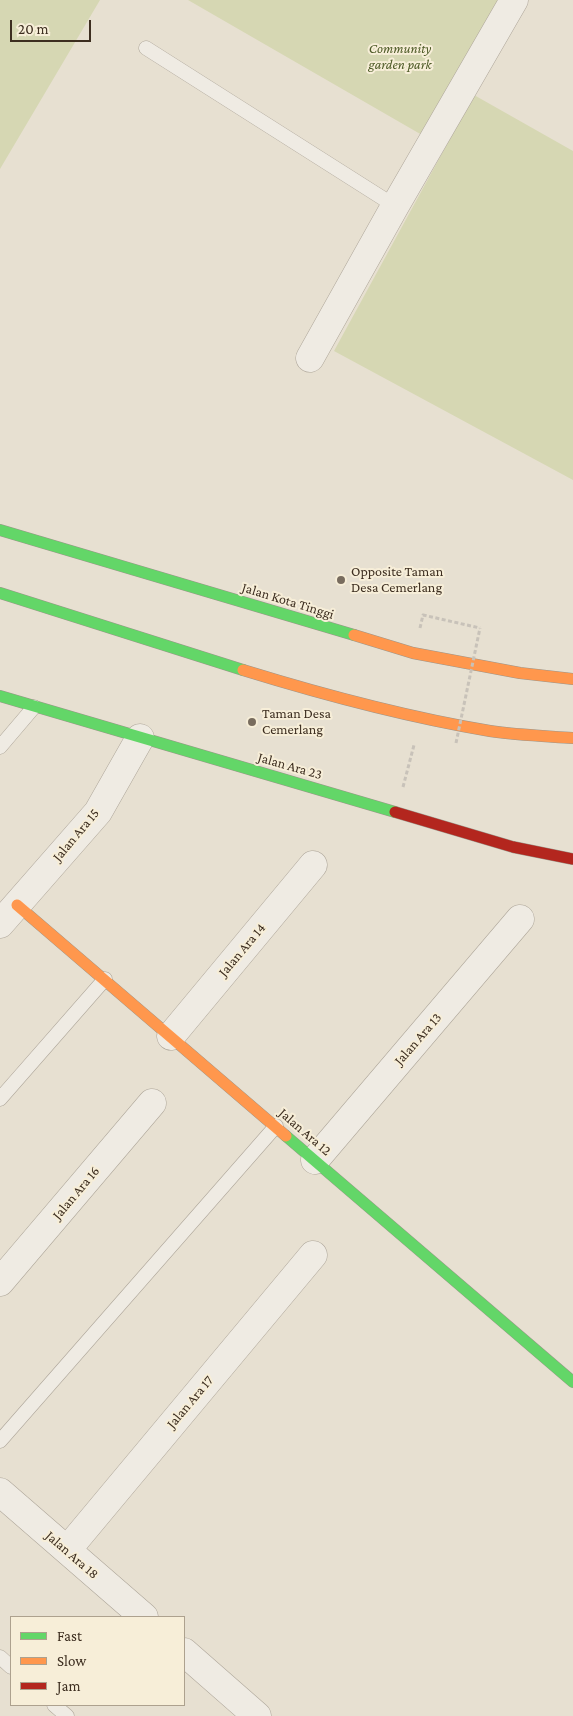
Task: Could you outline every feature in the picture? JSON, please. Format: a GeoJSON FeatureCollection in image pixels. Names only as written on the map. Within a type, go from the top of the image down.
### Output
{"type":"FeatureCollection","features":[{"type":"Feature","properties":{"kind":"main road","name":"Jalan Kota Tinggi"},"geometry":{"type":"LineString","coordinates":[[0,530],[413,654],[520,673],[573,679]]}},
{"type":"Feature","properties":{"kind":"main road"},"geometry":{"type":"LineString","coordinates":[[0,593],[279,681],[420,718],[492,730],[573,738]]}},
{"type":"Feature","properties":{"kind":"main road","name":"Jalan Ara 23"},"geometry":{"type":"LineString","coordinates":[[0,696],[513,847],[573,859]]}},
{"type":"Feature","properties":{"kind":"main road","name":"Jalan Ara 12"},"geometry":{"type":"LineString","coordinates":[[8,914],[105,979],[573,1382]]}},
{"type":"Feature","properties":{"kind":"street"},"geometry":{"type":"LineString","coordinates":[[310,358],[514,0]]}},
{"type":"Feature","properties":{"kind":"street","name":"Jalan Ara 15"},"geometry":{"type":"LineString","coordinates":[[8,914],[98,812],[140,738]]}},
{"type":"Feature","properties":{"kind":"street","name":"Jalan Ara 14"},"geometry":{"type":"LineString","coordinates":[[171,1036],[313,864]]}},
{"type":"Feature","properties":{"kind":"street","name":"Jalan Ara 13"},"geometry":{"type":"LineString","coordinates":[[314,1160],[520,919]]}},
{"type":"Feature","properties":{"kind":"street","name":"Jalan Ara 16"},"geometry":{"type":"LineString","coordinates":[[0,1282],[152,1103]]}},
{"type":"Feature","properties":{"kind":"street","name":"Jalan Ara 17"},"geometry":{"type":"LineString","coordinates":[[67,1550],[313,1254]]}},
{"type":"Feature","properties":{"kind":"street","name":"Jalan Ara 18"},"geometry":{"type":"LineString","coordinates":[[0,1492],[143,1616]]}},
{"type":"Feature","properties":{"kind":"street"},"geometry":{"type":"LineString","coordinates":[[185,1653],[257,1716]]}},
{"type":"Feature","properties":{"kind":"lane"},"geometry":{"type":"LineString","coordinates":[[146,48],[395,206]]}},
{"type":"Feature","properties":{"kind":"lane"},"geometry":{"type":"LineString","coordinates":[[0,747],[34,706]]}},
{"type":"Feature","properties":{"kind":"lane"},"geometry":{"type":"LineString","coordinates":[[0,1099],[105,979]]}},
{"type":"Feature","properties":{"kind":"lane"},"geometry":{"type":"LineString","coordinates":[[0,1441],[276,1126]]}},
{"type":"Feature","properties":{"kind":"lane"},"geometry":{"type":"LineString","coordinates":[[0,1657],[10,1666]]}},
{"type":"Feature","properties":{"kind":"lane"},"geometry":{"type":"LineString","coordinates":[[55,1706],[67,1716]]}},
{"type":"Feature","properties":{"kind":"path"},"geometry":{"type":"LineString","coordinates":[[423,615],[480,628],[456,743]]}},
{"type":"Feature","properties":{"kind":"path"},"geometry":{"type":"LineString","coordinates":[[396,812],[420,718]]}},
{"type":"Feature","properties":{"kind":"green space"},"geometry":{"type":"Polygon","coordinates":[[[0,0],[100,0],[0,169],[0,0]]]}},
{"type":"Feature","properties":{"kind":"green space","name":"Community garden park"},"geometry":{"type":"Polygon","coordinates":[[[188,0],[498,0],[422,135],[188,0]]]}},
{"type":"Feature","properties":{"kind":"green space"},"geometry":{"type":"Polygon","coordinates":[[[474,95],[573,151],[573,480],[334,351],[474,95]]]}},
{"type":"Feature","properties":{"kind":"traffic: fast"},"geometry":{"type":"LineString","coordinates":[[0,530],[354,635]]}},
{"type":"Feature","properties":{"kind":"traffic: fast"},"geometry":{"type":"LineString","coordinates":[[0,593],[243,670]]}},
{"type":"Feature","properties":{"kind":"traffic: fast"},"geometry":{"type":"LineString","coordinates":[[0,696],[395,812]]}},
{"type":"Feature","properties":{"kind":"traffic: fast"},"geometry":{"type":"LineString","coordinates":[[286,1136],[573,1382]]}},
{"type":"Feature","properties":{"kind":"traffic: slow"},"geometry":{"type":"LineString","coordinates":[[354,635],[413,653],[520,673],[573,679]]}},
{"type":"Feature","properties":{"kind":"traffic: slow"},"geometry":{"type":"LineString","coordinates":[[243,670],[335,697],[427,719],[500,732],[573,738]]}},
{"type":"Feature","properties":{"kind":"traffic: slow"},"geometry":{"type":"LineString","coordinates":[[17,905],[286,1136]]}},
{"type":"Feature","properties":{"kind":"traffic: jam"},"geometry":{"type":"LineString","coordinates":[[395,812],[513,847],[573,859]]}},
{"type":"Feature","properties":{"kind":"place","name":"Opposite Taman Desa Cemerlang"},"geometry":{"type":"Point","coordinates":[341,580]}},
{"type":"Feature","properties":{"kind":"place","name":"Taman Desa Cemerlang"},"geometry":{"type":"Point","coordinates":[252,722]}}]}
